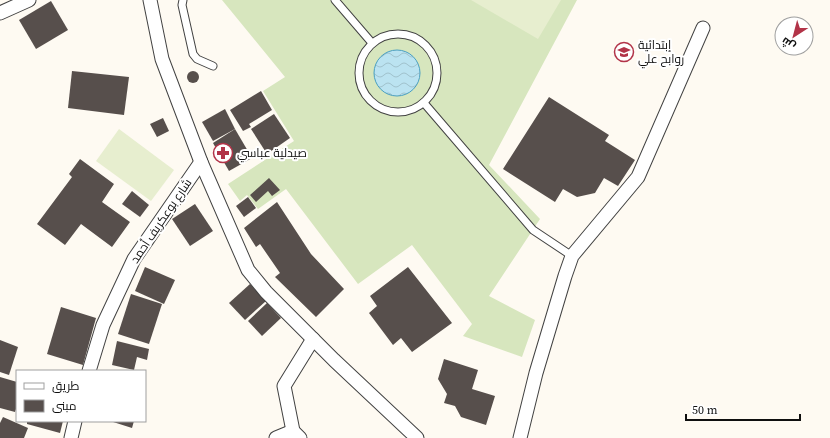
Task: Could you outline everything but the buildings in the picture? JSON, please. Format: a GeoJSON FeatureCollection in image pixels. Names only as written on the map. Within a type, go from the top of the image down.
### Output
{"type":"FeatureCollection","features":[{"type":"Feature","properties":{"kind":"street"},"geometry":{"type":"LineString","coordinates":[[0,13],[29,0]]}},
{"type":"Feature","properties":{"kind":"street"},"geometry":{"type":"LineString","coordinates":[[150,0],[162,59],[201,162],[248,270],[266,292],[313,339],[417,438]]}},
{"type":"Feature","properties":{"kind":"street"},"geometry":{"type":"LineString","coordinates":[[520,438],[539,366],[572,256],[638,177],[703,28]]}},
{"type":"Feature","properties":{"kind":"street","name":"شارع بوعكريف أحمد"},"geometry":{"type":"LineString","coordinates":[[89,370],[103,325],[134,259],[201,162]]}},
{"type":"Feature","properties":{"kind":"street"},"geometry":{"type":"LineString","coordinates":[[276,438],[296,435],[284,386],[313,339]]}},
{"type":"Feature","properties":{"kind":"street"},"geometry":{"type":"LineString","coordinates":[[71,438],[75,422]]}},
{"type":"Feature","properties":{"kind":"lane"},"geometry":{"type":"LineString","coordinates":[[183,0],[182,5],[193,54],[197,59],[213,66]]}},
{"type":"Feature","properties":{"kind":"lane"},"geometry":{"type":"LineString","coordinates":[[335,0],[372,43]]}},
{"type":"Feature","properties":{"kind":"lane"},"geometry":{"type":"LineString","coordinates":[[400,34],[413,37],[424,44],[432,53],[437,66],[437,80],[433,93],[424,103],[412,110],[399,113],[386,111],[374,105],[365,96],[360,85],[358,72],[360,60],[372,43],[388,35],[400,34]]}},
{"type":"Feature","properties":{"kind":"lane"},"geometry":{"type":"LineString","coordinates":[[424,103],[533,230],[572,256]]}},
{"type":"Feature","properties":{"kind":"green space"},"geometry":{"type":"Polygon","coordinates":[[[222,0],[577,0],[489,165],[540,219],[489,296],[535,320],[522,357],[463,336],[472,324],[412,245],[358,284],[286,189],[258,209],[247,195],[240,201],[228,184],[294,141],[263,91],[285,77],[222,0]]]}},
{"type":"Feature","properties":{"kind":"green space"},"geometry":{"type":"Polygon","coordinates":[[[471,0],[561,0],[538,39],[471,0]]]}},
{"type":"Feature","properties":{"kind":"green space"},"geometry":{"type":"Polygon","coordinates":[[[119,129],[174,170],[151,201],[96,161],[119,129]]]}},
{"type":"Feature","properties":{"kind":"water"},"geometry":{"type":"Polygon","coordinates":[[[402,50],[414,56],[419,64],[419,82],[414,90],[406,95],[392,96],[380,90],[375,82],[374,68],[380,56],[388,51],[402,50]]]}},
{"type":"Feature","properties":{"kind":"place","name":"إبتدائية روابح علي"},"geometry":{"type":"Point","coordinates":[624,52]}},
{"type":"Feature","properties":{"kind":"place","name":"صيدلية عباسي"},"geometry":{"type":"Point","coordinates":[223,153]}}]}
